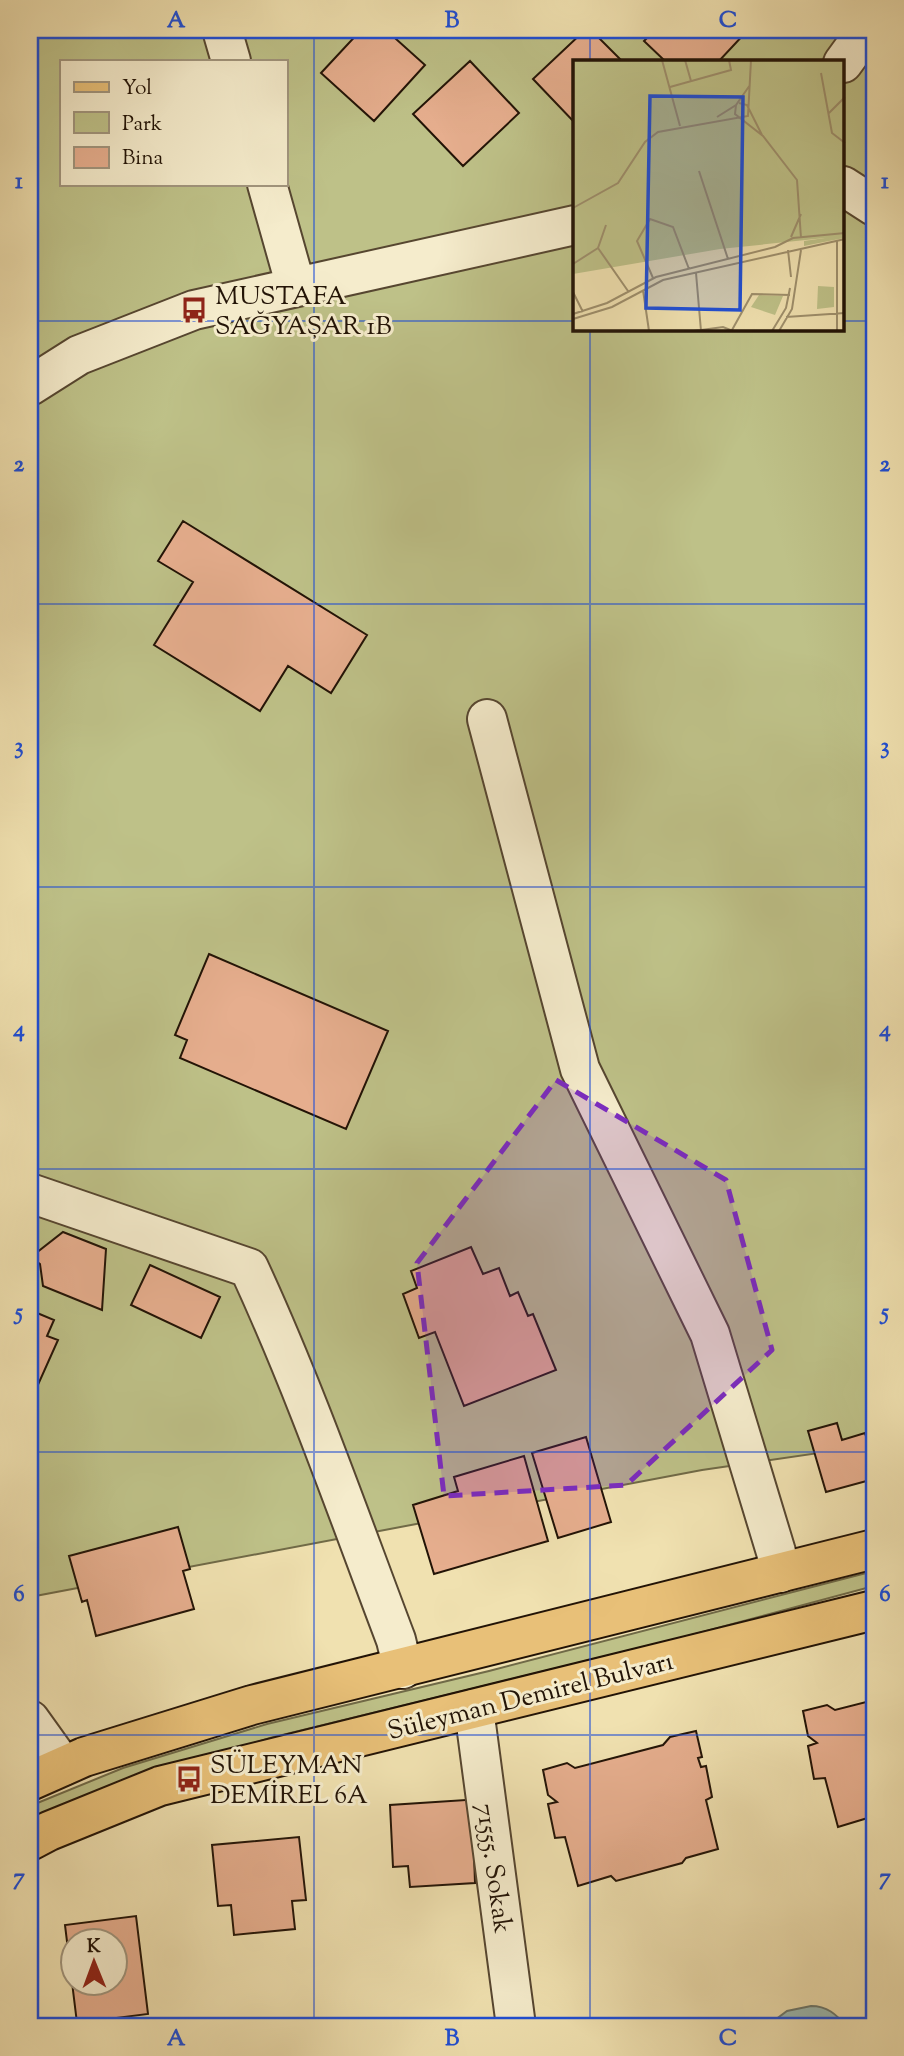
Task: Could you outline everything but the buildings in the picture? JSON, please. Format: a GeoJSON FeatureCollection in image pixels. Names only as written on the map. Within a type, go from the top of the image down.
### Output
{"type":"FeatureCollection","features":[{"type":"Feature","properties":{"kind":"main road"},"geometry":{"type":"LineString","coordinates":[[46,1773],[252,1705],[874,1549]]}},
{"type":"Feature","properties":{"kind":"main road","name":"Süleyman Demirel Bulvarı"},"geometry":{"type":"LineString","coordinates":[[30,1842],[49,1831],[160,1786],[874,1610]]}},
{"type":"Feature","properties":{"kind":"street"},"geometry":{"type":"LineString","coordinates":[[222,30],[232,60]]}},
{"type":"Feature","properties":{"kind":"street"},"geometry":{"type":"LineString","coordinates":[[844,64],[867,30]]}},
{"type":"Feature","properties":{"kind":"street"},"geometry":{"type":"LineString","coordinates":[[844,64],[874,52]]}},
{"type":"Feature","properties":{"kind":"street"},"geometry":{"type":"LineString","coordinates":[[268,186],[296,287]]}},
{"type":"Feature","properties":{"kind":"street"},"geometry":{"type":"LineString","coordinates":[[30,386],[79,355],[194,310],[573,225]]}},
{"type":"Feature","properties":{"kind":"street"},"geometry":{"type":"LineString","coordinates":[[487,719],[580,1069],[710,1334],[780,1573]]}},
{"type":"Feature","properties":{"kind":"street"},"geometry":{"type":"LineString","coordinates":[[30,1193],[249,1268],[275,1324],[326,1455],[396,1640],[403,1669]]}},
{"type":"Feature","properties":{"kind":"street","name":"71555. Sokak"},"geometry":{"type":"LineString","coordinates":[[474,1709],[516,2026]]}},
{"type":"Feature","properties":{"kind":"street"},"geometry":{"type":"LineString","coordinates":[[30,1720],[46,1773]]}},
{"type":"Feature","properties":{"kind":"highlighted area"},"geometry":{"type":"Polygon","coordinates":[[[556,1080],[726,1180],[772,1350],[626,1485],[444,1496],[417,1263],[556,1080]]]}},
{"type":"Feature","properties":{"kind":"green space"},"geometry":{"type":"Polygon","coordinates":[[[30,30],[874,30],[874,1445],[702,1470],[30,1597],[30,30]]]}},
{"type":"Feature","properties":{"kind":"green space"},"geometry":{"type":"Polygon","coordinates":[[[874,1571],[874,1586],[684,1637],[270,1738],[129,1782],[30,1821],[30,1806],[123,1768],[267,1724],[489,1671],[874,1571]]]}},
{"type":"Feature","properties":{"kind":"water"},"geometry":{"type":"Polygon","coordinates":[[[811,2006],[831,2011],[846,2026],[767,2026],[787,2011],[811,2006]]]}},
{"type":"Feature","properties":{"kind":"place","name":"MUSTAFA SAĞYAŞAR 1B"},"geometry":{"type":"Point","coordinates":[194,310]}},
{"type":"Feature","properties":{"kind":"place","name":"SÜLEYMAN DEMİREL 6A"},"geometry":{"type":"Point","coordinates":[189,1779]}}]}
